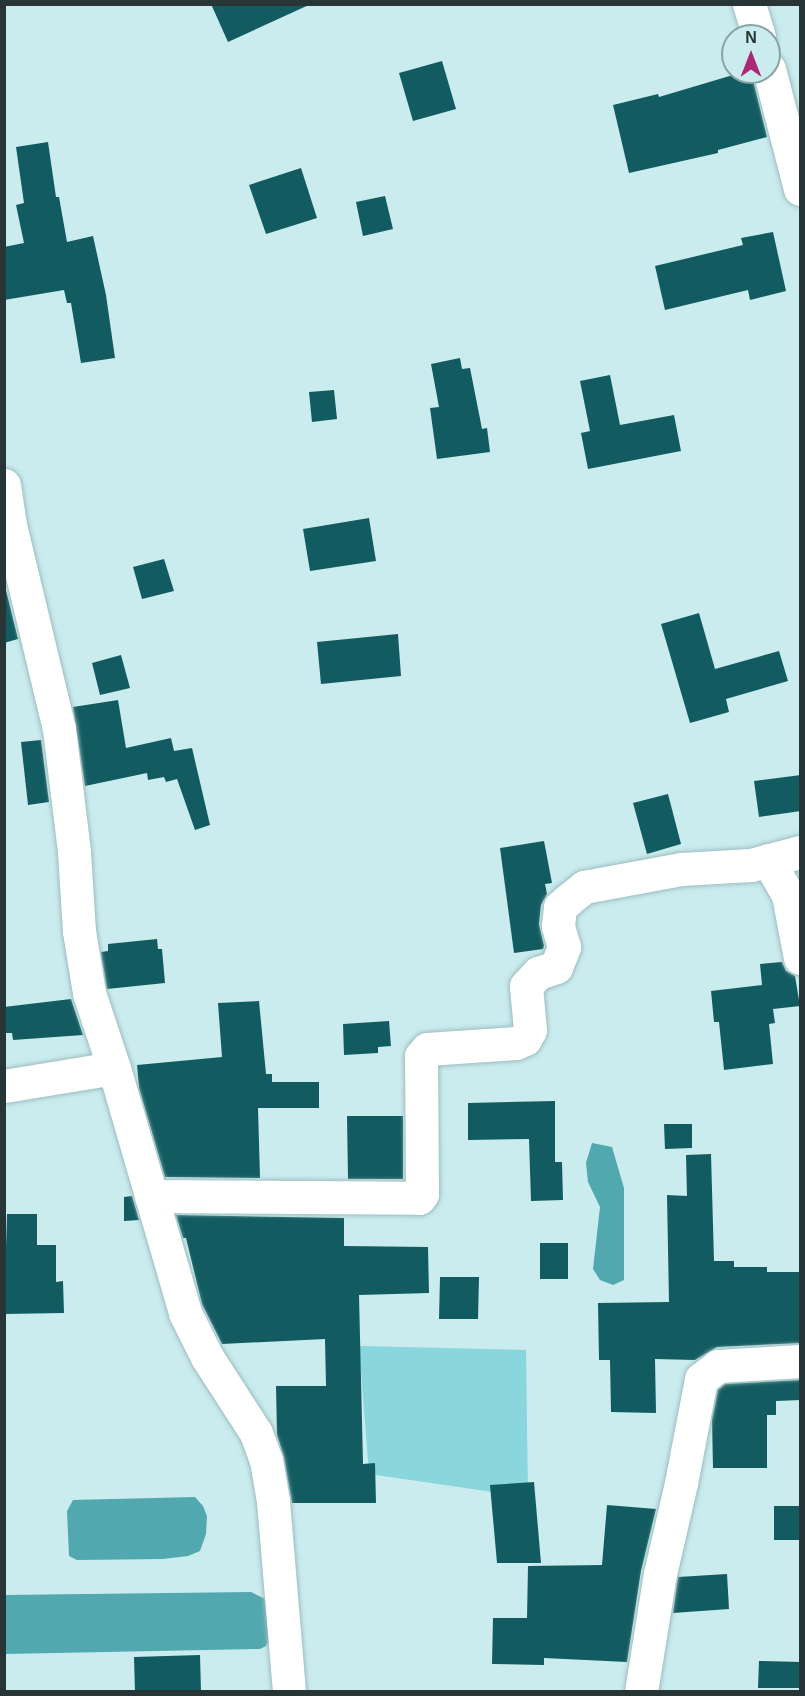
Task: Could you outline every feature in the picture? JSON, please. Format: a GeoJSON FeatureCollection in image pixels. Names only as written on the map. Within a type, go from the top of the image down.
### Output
{"type":"FeatureCollection","features":[{"type":"Feature","properties":{"kind":"street"},"geometry":{"type":"LineString","coordinates":[[749,4],[755,24]]}},
{"type":"Feature","properties":{"kind":"street"},"geometry":{"type":"LineString","coordinates":[[773,84],[801,189]]}},
{"type":"Feature","properties":{"kind":"street"},"geometry":{"type":"LineString","coordinates":[[4,485],[10,525],[59,729],[74,852],[79,931],[89,993],[114,1068],[185,1313],[207,1357],[256,1433],[266,1460],[273,1501],[289,1692]]}},
{"type":"Feature","properties":{"kind":"street"},"geometry":{"type":"LineString","coordinates":[[151,1196],[419,1198],[422,1194],[421,1056],[427,1049],[516,1043],[525,1039],[530,1030],[526,986],[538,974],[556,967],[564,947],[558,927],[560,907],[584,887],[681,869],[717,865],[751,865],[801,852]]}},
{"type":"Feature","properties":{"kind":"street"},"geometry":{"type":"LineString","coordinates":[[768,860],[788,895],[801,958]]}},
{"type":"Feature","properties":{"kind":"street"},"geometry":{"type":"LineString","coordinates":[[4,1086],[114,1068]]}},
{"type":"Feature","properties":{"kind":"street"},"geometry":{"type":"LineString","coordinates":[[641,1692],[660,1575],[681,1484],[701,1379],[718,1366],[801,1361]]}},
{"type":"Feature","properties":{"kind":"shaded area"},"geometry":{"type":"Polygon","coordinates":[[[592,1143],[612,1147],[624,1188],[624,1280],[613,1285],[600,1280],[593,1269],[600,1207],[588,1182],[586,1163],[592,1143]]]}},
{"type":"Feature","properties":{"kind":"shaded area"},"geometry":{"type":"Polygon","coordinates":[[[359,1346],[526,1350],[528,1497],[369,1474],[359,1346]]]}},
{"type":"Feature","properties":{"kind":"shaded area"},"geometry":{"type":"Polygon","coordinates":[[[195,1497],[203,1506],[207,1516],[206,1534],[200,1551],[188,1556],[163,1559],[77,1560],[69,1556],[67,1511],[73,1500],[195,1497]]]}},
{"type":"Feature","properties":{"kind":"shaded area"},"geometry":{"type":"Polygon","coordinates":[[[251,1592],[265,1599],[269,1640],[266,1646],[260,1649],[5,1654],[4,1595],[251,1592]]]}},
{"type":"Feature","properties":{"kind":"building"},"geometry":{"type":"Polygon","coordinates":[[[211,4],[311,4],[228,42],[211,4]]]}},
{"type":"Feature","properties":{"kind":"building"},"geometry":{"type":"Polygon","coordinates":[[[442,61],[456,109],[413,121],[399,73],[442,61]]]}},
{"type":"Feature","properties":{"kind":"building"},"geometry":{"type":"Polygon","coordinates":[[[721,79],[721,84],[754,84],[767,137],[718,150],[718,153],[629,173],[613,105],[658,94],[659,97],[721,79]]]}},
{"type":"Feature","properties":{"kind":"building"},"geometry":{"type":"Polygon","coordinates":[[[48,142],[56,197],[59,197],[67,242],[93,236],[106,295],[115,358],[81,363],[71,303],[67,303],[64,290],[4,300],[4,247],[24,243],[16,205],[24,203],[16,147],[48,142]]]}},
{"type":"Feature","properties":{"kind":"building"},"geometry":{"type":"Polygon","coordinates":[[[301,168],[317,218],[266,234],[249,185],[301,168]]]}},
{"type":"Feature","properties":{"kind":"building"},"geometry":{"type":"Polygon","coordinates":[[[385,196],[393,229],[363,236],[356,202],[385,196]]]}},
{"type":"Feature","properties":{"kind":"building"},"geometry":{"type":"Polygon","coordinates":[[[773,232],[786,291],[750,300],[748,290],[665,310],[655,266],[743,245],[741,238],[773,232]]]}},
{"type":"Feature","properties":{"kind":"building"},"geometry":{"type":"Polygon","coordinates":[[[460,358],[462,369],[470,368],[482,429],[487,428],[490,452],[437,459],[430,408],[439,407],[431,364],[460,358]]]}},
{"type":"Feature","properties":{"kind":"building"},"geometry":{"type":"Polygon","coordinates":[[[610,375],[620,425],[674,415],[681,451],[588,469],[581,433],[590,431],[580,381],[610,375]]]}},
{"type":"Feature","properties":{"kind":"building"},"geometry":{"type":"Polygon","coordinates":[[[334,390],[337,419],[312,422],[309,392],[334,390]]]}},
{"type":"Feature","properties":{"kind":"building"},"geometry":{"type":"Polygon","coordinates":[[[369,518],[376,561],[310,571],[303,529],[369,518]]]}},
{"type":"Feature","properties":{"kind":"building"},"geometry":{"type":"Polygon","coordinates":[[[164,559],[174,591],[142,599],[133,567],[164,559]]]}},
{"type":"Feature","properties":{"kind":"building"},"geometry":{"type":"Polygon","coordinates":[[[4,582],[18,639],[4,643],[4,582]]]}},
{"type":"Feature","properties":{"kind":"building"},"geometry":{"type":"Polygon","coordinates":[[[699,613],[715,669],[779,651],[788,681],[726,699],[729,712],[690,723],[661,624],[699,613]]]}},
{"type":"Feature","properties":{"kind":"building"},"geometry":{"type":"Polygon","coordinates":[[[398,634],[401,676],[321,684],[317,642],[398,634]]]}},
{"type":"Feature","properties":{"kind":"building"},"geometry":{"type":"Polygon","coordinates":[[[121,655],[130,688],[100,695],[92,663],[121,655]]]}},
{"type":"Feature","properties":{"kind":"building"},"geometry":{"type":"Polygon","coordinates":[[[118,700],[126,748],[171,738],[174,751],[192,748],[210,825],[195,830],[177,779],[166,782],[164,777],[148,780],[147,773],[85,786],[73,707],[118,700]]]}},
{"type":"Feature","properties":{"kind":"building"},"geometry":{"type":"Polygon","coordinates":[[[41,740],[49,802],[28,805],[21,742],[41,740]]]}},
{"type":"Feature","properties":{"kind":"building"},"geometry":{"type":"Polygon","coordinates":[[[801,775],[801,811],[759,817],[754,781],[801,775]]]}},
{"type":"Feature","properties":{"kind":"building"},"geometry":{"type":"Polygon","coordinates":[[[668,794],[681,844],[647,854],[633,803],[668,794]]]}},
{"type":"Feature","properties":{"kind":"building"},"geometry":{"type":"Polygon","coordinates":[[[544,841],[552,883],[545,884],[547,894],[541,905],[539,924],[544,946],[543,949],[514,953],[500,848],[544,841]]]}},
{"type":"Feature","properties":{"kind":"building"},"geometry":{"type":"Polygon","coordinates":[[[157,939],[158,949],[162,949],[165,983],[107,989],[101,952],[108,951],[108,944],[157,939]]]}},
{"type":"Feature","properties":{"kind":"building"},"geometry":{"type":"Polygon","coordinates":[[[782,962],[786,971],[795,976],[800,1006],[773,1009],[775,1023],[769,1024],[773,1064],[724,1070],[719,1022],[714,1022],[711,991],[762,985],[760,964],[782,962]]]}},
{"type":"Feature","properties":{"kind":"building"},"geometry":{"type":"Polygon","coordinates":[[[71,999],[83,1035],[13,1040],[12,1033],[4,1033],[4,1007],[71,999]]]}},
{"type":"Feature","properties":{"kind":"building"},"geometry":{"type":"Polygon","coordinates":[[[259,1001],[266,1074],[272,1074],[272,1082],[319,1082],[319,1108],[258,1108],[260,1178],[165,1177],[139,1088],[137,1065],[222,1057],[218,1003],[259,1001]]]}},
{"type":"Feature","properties":{"kind":"building"},"geometry":{"type":"Polygon","coordinates":[[[389,1021],[391,1046],[378,1047],[378,1053],[344,1055],[343,1024],[389,1021]]]}},
{"type":"Feature","properties":{"kind":"building"},"geometry":{"type":"Polygon","coordinates":[[[555,1101],[555,1162],[562,1162],[563,1200],[531,1201],[529,1139],[468,1140],[468,1103],[555,1101]]]}},
{"type":"Feature","properties":{"kind":"building"},"geometry":{"type":"Polygon","coordinates":[[[347,1116],[403,1116],[403,1179],[348,1179],[347,1116]]]}},
{"type":"Feature","properties":{"kind":"building"},"geometry":{"type":"Polygon","coordinates":[[[664,1124],[692,1124],[692,1148],[665,1149],[664,1124]]]}},
{"type":"Feature","properties":{"kind":"building"},"geometry":{"type":"Polygon","coordinates":[[[711,1154],[714,1261],[734,1261],[734,1267],[767,1267],[767,1272],[801,1272],[801,1343],[717,1347],[695,1360],[655,1359],[656,1413],[611,1412],[610,1360],[599,1360],[598,1303],[669,1302],[667,1195],[687,1196],[686,1155],[711,1154]]]}},
{"type":"Feature","properties":{"kind":"building"},"geometry":{"type":"Polygon","coordinates":[[[132,1196],[139,1220],[124,1221],[124,1197],[132,1196]]]}},
{"type":"Feature","properties":{"kind":"building"},"geometry":{"type":"Polygon","coordinates":[[[7,1214],[37,1214],[37,1245],[56,1245],[56,1282],[63,1281],[64,1313],[4,1314],[7,1214]]]}},
{"type":"Feature","properties":{"kind":"building"},"geometry":{"type":"Polygon","coordinates":[[[176,1215],[344,1218],[344,1246],[428,1247],[429,1293],[359,1295],[363,1464],[375,1463],[376,1503],[292,1503],[284,1457],[277,1435],[276,1386],[326,1386],[325,1339],[222,1344],[202,1304],[186,1238],[183,1238],[176,1215]]]}},
{"type":"Feature","properties":{"kind":"building"},"geometry":{"type":"Polygon","coordinates":[[[540,1243],[568,1243],[568,1279],[540,1279],[540,1243]]]}},
{"type":"Feature","properties":{"kind":"building"},"geometry":{"type":"Polygon","coordinates":[[[440,1277],[479,1277],[478,1319],[439,1319],[440,1277]]]}},
{"type":"Feature","properties":{"kind":"building"},"geometry":{"type":"Polygon","coordinates":[[[801,1380],[801,1400],[776,1401],[776,1415],[767,1415],[767,1468],[713,1468],[712,1420],[718,1390],[725,1384],[801,1380]]]}},
{"type":"Feature","properties":{"kind":"building"},"geometry":{"type":"Polygon","coordinates":[[[534,1482],[541,1563],[497,1563],[490,1485],[534,1482]]]}},
{"type":"Feature","properties":{"kind":"building"},"geometry":{"type":"Polygon","coordinates":[[[607,1505],[656,1509],[641,1571],[627,1662],[544,1658],[544,1665],[492,1664],[493,1618],[527,1618],[528,1566],[602,1565],[607,1505]]]}},
{"type":"Feature","properties":{"kind":"building"},"geometry":{"type":"Polygon","coordinates":[[[774,1506],[801,1506],[801,1540],[774,1540],[774,1506]]]}},
{"type":"Feature","properties":{"kind":"building"},"geometry":{"type":"Polygon","coordinates":[[[727,1574],[729,1609],[673,1613],[678,1577],[727,1574]]]}},
{"type":"Feature","properties":{"kind":"building"},"geometry":{"type":"Polygon","coordinates":[[[200,1655],[201,1692],[135,1692],[134,1657],[200,1655]]]}},
{"type":"Feature","properties":{"kind":"building"},"geometry":{"type":"Polygon","coordinates":[[[759,1661],[801,1662],[801,1688],[758,1688],[759,1661]]]}}]}
